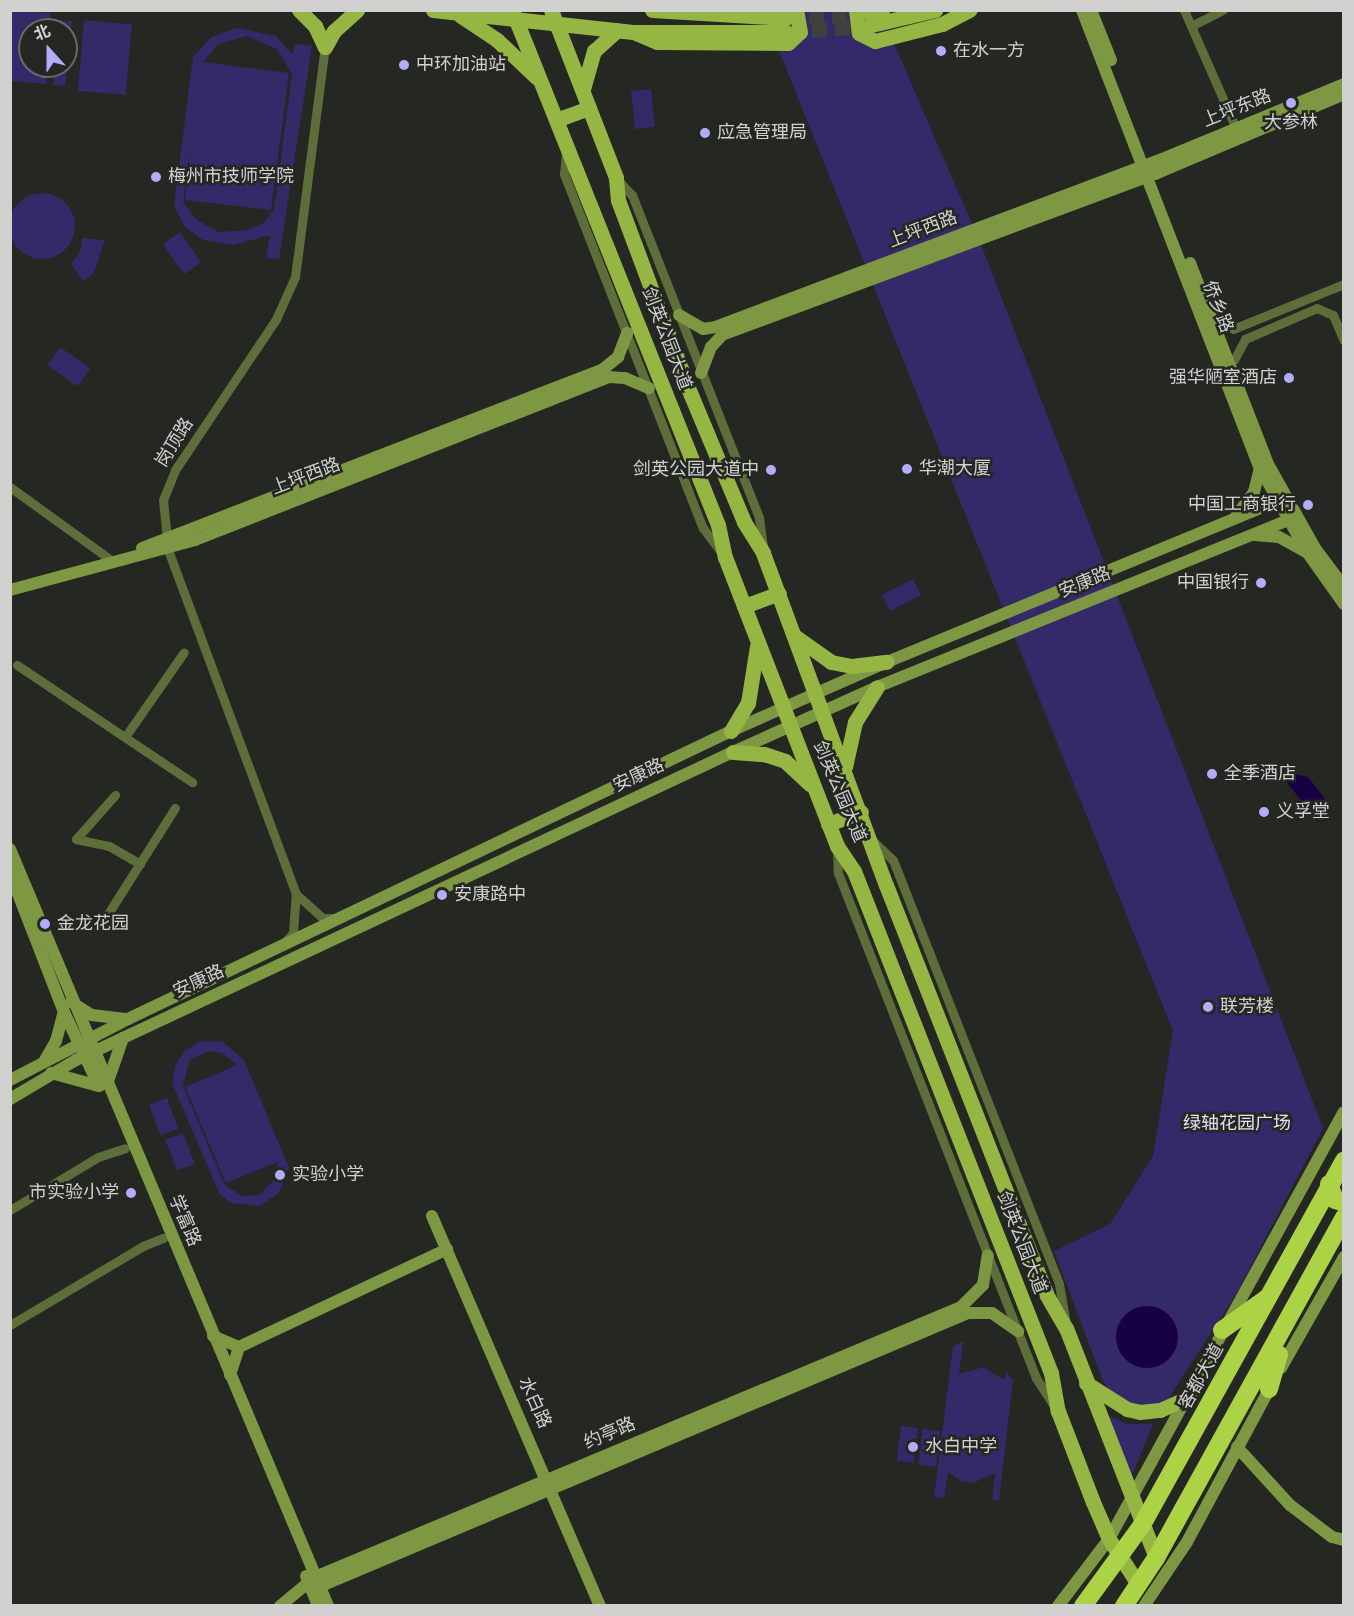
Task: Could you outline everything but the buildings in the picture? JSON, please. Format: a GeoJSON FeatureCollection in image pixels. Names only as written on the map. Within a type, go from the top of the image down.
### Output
{"type":"FeatureCollection","features":[{"type":"Feature","properties":{"kind":"highway","name":"客都大道"},"geometry":{"type":"LineString","coordinates":[[1083,1605],[1142,1525],[1344,1160]]}},
{"type":"Feature","properties":{"kind":"highway"},"geometry":{"type":"LineString","coordinates":[[1329,1184],[1335,1200],[1344,1203]]}},
{"type":"Feature","properties":{"kind":"highway"},"geometry":{"type":"LineString","coordinates":[[1124,1605],[1156,1558],[1288,1323],[1340,1224],[1329,1213],[1315,1210]]}},
{"type":"Feature","properties":{"kind":"highway"},"geometry":{"type":"LineString","coordinates":[[1222,1330],[1271,1295]]}},
{"type":"Feature","properties":{"kind":"highway"},"geometry":{"type":"LineString","coordinates":[[1269,1389],[1288,1323]]}},
{"type":"Feature","properties":{"kind":"main road"},"geometry":{"type":"LineString","coordinates":[[299,10],[315,26],[325,47]]}},
{"type":"Feature","properties":{"kind":"main road"},"geometry":{"type":"LineString","coordinates":[[325,47],[336,29],[357,10]]}},
{"type":"Feature","properties":{"kind":"main road"},"geometry":{"type":"LineString","coordinates":[[433,10],[553,17],[633,32],[789,20]]}},
{"type":"Feature","properties":{"kind":"main road"},"geometry":{"type":"LineString","coordinates":[[633,32],[657,42],[788,44],[800,32],[789,20],[652,10]]}},
{"type":"Feature","properties":{"kind":"main road"},"geometry":{"type":"LineString","coordinates":[[935,10],[870,15],[859,33],[875,41],[942,24],[970,10]]}},
{"type":"Feature","properties":{"kind":"main road"},"geometry":{"type":"LineString","coordinates":[[456,13],[497,40],[541,81]]}},
{"type":"Feature","properties":{"kind":"main road","name":"剑英公园大道"},"geometry":{"type":"LineString","coordinates":[[514,15],[566,147],[579,170],[718,525],[725,557],[828,824],[837,846],[854,871],[1051,1373],[1058,1411],[1109,1539],[1138,1584]]}},
{"type":"Feature","properties":{"kind":"main road","name":"剑英公园大道"},"geometry":{"type":"LineString","coordinates":[[553,17],[616,178],[618,200],[691,395],[744,522],[763,553],[779,593],[1046,1294],[1066,1328],[1130,1498],[1156,1558]]}},
{"type":"Feature","properties":{"kind":"main road"},"geometry":{"type":"LineString","coordinates":[[583,92],[585,74],[594,51],[617,30]]}},
{"type":"Feature","properties":{"kind":"main road"},"geometry":{"type":"LineString","coordinates":[[556,120],[589,108]]}},
{"type":"Feature","properties":{"kind":"main road"},"geometry":{"type":"LineString","coordinates":[[744,606],[779,593]]}},
{"type":"Feature","properties":{"kind":"main road"},"geometry":{"type":"LineString","coordinates":[[796,637],[831,662],[852,666],[886,662]]}},
{"type":"Feature","properties":{"kind":"main road"},"geometry":{"type":"LineString","coordinates":[[731,731],[750,696],[757,640]]}},
{"type":"Feature","properties":{"kind":"main road"},"geometry":{"type":"LineString","coordinates":[[845,767],[855,722],[877,687]]}},
{"type":"Feature","properties":{"kind":"main road"},"geometry":{"type":"LineString","coordinates":[[734,752],[764,754],[785,761],[815,789]]}},
{"type":"Feature","properties":{"kind":"main road"},"geometry":{"type":"LineString","coordinates":[[828,824],[861,812]]}},
{"type":"Feature","properties":{"kind":"main road"},"geometry":{"type":"LineString","coordinates":[[988,1213],[1012,1206]]}},
{"type":"Feature","properties":{"kind":"main road"},"geometry":{"type":"LineString","coordinates":[[1086,1383],[1127,1409],[1140,1412],[1160,1410],[1189,1397]]}},
{"type":"Feature","properties":{"kind":"street","name":"侨乡路"},"geometry":{"type":"LineString","coordinates":[[1082,10],[1149,170],[1281,500]]}},
{"type":"Feature","properties":{"kind":"street","name":"侨乡路"},"geometry":{"type":"LineString","coordinates":[[1091,10],[1260,468],[1292,518],[1344,587]]}},
{"type":"Feature","properties":{"kind":"street"},"geometry":{"type":"LineString","coordinates":[[1184,10],[1235,126]]}},
{"type":"Feature","properties":{"kind":"street"},"geometry":{"type":"LineString","coordinates":[[1191,26],[1223,10]]}},
{"type":"Feature","properties":{"kind":"street","name":"岗顶路"},"geometry":{"type":"LineString","coordinates":[[296,894],[168,544],[163,500],[175,470],[276,320],[294,277],[325,47]]}},
{"type":"Feature","properties":{"kind":"street","name":"上坪东路"},"geometry":{"type":"LineString","coordinates":[[1149,170],[1344,84]]}},
{"type":"Feature","properties":{"kind":"street","name":"上坪东路"},"geometry":{"type":"LineString","coordinates":[[1149,170],[1344,94]]}},
{"type":"Feature","properties":{"kind":"street"},"geometry":{"type":"LineString","coordinates":[[566,147],[564,174],[704,528],[725,557]]}},
{"type":"Feature","properties":{"kind":"street","name":"上坪西路"},"geometry":{"type":"LineString","coordinates":[[719,331],[1149,170]]}},
{"type":"Feature","properties":{"kind":"street"},"geometry":{"type":"LineString","coordinates":[[616,178],[632,195],[759,518],[763,553]]}},
{"type":"Feature","properties":{"kind":"street"},"geometry":{"type":"LineString","coordinates":[[1233,329],[1344,284]]}},
{"type":"Feature","properties":{"kind":"street"},"geometry":{"type":"LineString","coordinates":[[1234,360],[1245,339],[1317,309],[1333,315],[1344,341]]}},
{"type":"Feature","properties":{"kind":"street"},"geometry":{"type":"LineString","coordinates":[[679,315],[697,327],[719,331],[704,360],[701,373]]}},
{"type":"Feature","properties":{"kind":"street"},"geometry":{"type":"LineString","coordinates":[[627,333],[618,357],[606,374],[625,378],[648,388]]}},
{"type":"Feature","properties":{"kind":"street","name":"上坪西路"},"geometry":{"type":"LineString","coordinates":[[10,590],[168,544],[606,374]]}},
{"type":"Feature","properties":{"kind":"street"},"geometry":{"type":"LineString","coordinates":[[1229,544],[1227,521],[1254,492],[1260,468]]}},
{"type":"Feature","properties":{"kind":"street"},"geometry":{"type":"LineString","coordinates":[[10,487],[108,558]]}},
{"type":"Feature","properties":{"kind":"street","name":"安康路"},"geometry":{"type":"LineString","coordinates":[[10,1080],[44,1060],[128,1019],[783,707],[886,662],[1281,500]]}},
{"type":"Feature","properties":{"kind":"street","name":"侨乡路"},"geometry":{"type":"LineString","coordinates":[[1292,518],[1307,552],[1344,604]]}},
{"type":"Feature","properties":{"kind":"street","name":"安康路"},"geometry":{"type":"LineString","coordinates":[[10,1099],[51,1073],[93,1052],[790,726],[877,687],[1292,518]]}},
{"type":"Feature","properties":{"kind":"street"},"geometry":{"type":"LineString","coordinates":[[1251,534],[1279,537],[1307,552]]}},
{"type":"Feature","properties":{"kind":"street","name":"上坪西路"},"geometry":{"type":"LineString","coordinates":[[10,585],[168,544]]}},
{"type":"Feature","properties":{"kind":"street"},"geometry":{"type":"LineString","coordinates":[[125,737],[184,652]]}},
{"type":"Feature","properties":{"kind":"street"},"geometry":{"type":"LineString","coordinates":[[17,665],[192,782]]}},
{"type":"Feature","properties":{"kind":"street"},"geometry":{"type":"LineString","coordinates":[[115,795],[76,839],[109,846],[140,864]]}},
{"type":"Feature","properties":{"kind":"street"},"geometry":{"type":"LineString","coordinates":[[106,917],[175,808]]}},
{"type":"Feature","properties":{"kind":"street"},"geometry":{"type":"LineString","coordinates":[[871,839],[892,860],[897,871],[1059,1284],[1066,1328]]}},
{"type":"Feature","properties":{"kind":"street"},"geometry":{"type":"LineString","coordinates":[[837,846],[838,873],[1036,1378],[1058,1411]]}},
{"type":"Feature","properties":{"kind":"street","name":"学富路"},"geometry":{"type":"LineString","coordinates":[[10,849],[68,1007]]}},
{"type":"Feature","properties":{"kind":"street","name":"学富路"},"geometry":{"type":"LineString","coordinates":[[10,873],[230,1375],[314,1584],[318,1605]]}},
{"type":"Feature","properties":{"kind":"street"},"geometry":{"type":"LineString","coordinates":[[296,894],[323,918],[340,918]]}},
{"type":"Feature","properties":{"kind":"street"},"geometry":{"type":"LineString","coordinates":[[282,945],[293,933],[296,894]]}},
{"type":"Feature","properties":{"kind":"street"},"geometry":{"type":"LineString","coordinates":[[162,1003],[168,1017]]}},
{"type":"Feature","properties":{"kind":"street"},"geometry":{"type":"LineString","coordinates":[[44,1060],[56,1041],[68,1007],[92,1015],[128,1019]]}},
{"type":"Feature","properties":{"kind":"street"},"geometry":{"type":"LineString","coordinates":[[51,1073],[103,1085],[123,1038]]}},
{"type":"Feature","properties":{"kind":"street","name":"学富路"},"geometry":{"type":"LineString","coordinates":[[83,1041],[93,1052],[125,1148],[163,1238],[314,1584],[328,1605]]}},
{"type":"Feature","properties":{"kind":"street"},"geometry":{"type":"LineString","coordinates":[[1058,1605],[1109,1539],[1344,1112]]}},
{"type":"Feature","properties":{"kind":"street"},"geometry":{"type":"LineString","coordinates":[[10,1210],[98,1157],[125,1148]]}},
{"type":"Feature","properties":{"kind":"street","name":"水白路"},"geometry":{"type":"LineString","coordinates":[[432,1216],[550,1484],[600,1605]]}},
{"type":"Feature","properties":{"kind":"street"},"geometry":{"type":"LineString","coordinates":[[10,1325],[143,1246],[163,1238]]}},
{"type":"Feature","properties":{"kind":"street"},"geometry":{"type":"LineString","coordinates":[[230,1375],[240,1347],[447,1249]]}},
{"type":"Feature","properties":{"kind":"street"},"geometry":{"type":"LineString","coordinates":[[988,1256],[983,1285],[965,1310],[992,1313],[1018,1331]]}},
{"type":"Feature","properties":{"kind":"street"},"geometry":{"type":"LineString","coordinates":[[1143,1605],[1187,1542],[1237,1447],[1344,1257]]}},
{"type":"Feature","properties":{"kind":"street","name":"约亭路"},"geometry":{"type":"LineString","coordinates":[[280,1605],[314,1584],[965,1310]]}},
{"type":"Feature","properties":{"kind":"street"},"geometry":{"type":"LineString","coordinates":[[213,1336],[240,1347]]}},
{"type":"Feature","properties":{"kind":"street"},"geometry":{"type":"LineString","coordinates":[[1237,1447],[1290,1505],[1332,1537],[1344,1540]]}},
{"type":"Feature","properties":{"kind":"street","name":"约亭路"},"geometry":{"type":"LineString","coordinates":[[293,1605],[314,1584]]}},
{"type":"Feature","properties":{"kind":"green space"},"geometry":{"type":"Polygon","coordinates":[[[10,11],[51,13],[51,18],[18,18],[18,78],[46,78],[46,84],[11,81],[10,11]]]}},
{"type":"Feature","properties":{"kind":"green space","name":"绿轴花园广场"},"geometry":{"type":"Polygon","coordinates":[[[763,11],[880,11],[982,247],[1323,1128],[1238,1291],[1167,1401],[1143,1411],[1112,1397],[1103,1381],[1054,1251],[1110,1224],[1153,1156],[1173,1031],[763,11]]]}},
{"type":"Feature","properties":{"kind":"green space"},"geometry":{"type":"Polygon","coordinates":[[[84,20],[132,24],[126,95],[78,91],[84,20]]]}},
{"type":"Feature","properties":{"kind":"green space"},"geometry":{"type":"Polygon","coordinates":[[[237,28],[276,36],[293,55],[295,44],[312,46],[279,259],[266,258],[270,235],[234,245],[203,240],[185,227],[174,206],[193,57],[211,37],[237,28]],[[247,36],[218,44],[203,62],[289,73],[271,210],[185,200],[191,144],[183,202],[197,220],[219,232],[249,230],[263,223],[274,210],[292,74],[277,49],[247,36]]]}},
{"type":"Feature","properties":{"kind":"green space"},"geometry":{"type":"Polygon","coordinates":[[[54,78],[66,78],[65,86],[53,85],[54,78]]]}},
{"type":"Feature","properties":{"kind":"green space"},"geometry":{"type":"Polygon","coordinates":[[[651,89],[655,127],[635,129],[631,91],[651,89]]]}},
{"type":"Feature","properties":{"kind":"green space"},"geometry":{"type":"Polygon","coordinates":[[[36,193],[48,193],[60,198],[70,208],[75,226],[73,239],[60,254],[48,259],[36,259],[24,254],[14,244],[9,232],[9,220],[14,208],[24,198],[36,193]]]}},
{"type":"Feature","properties":{"kind":"green space"},"geometry":{"type":"Polygon","coordinates":[[[180,232],[201,262],[184,274],[163,244],[180,232]]]}},
{"type":"Feature","properties":{"kind":"green space"},"geometry":{"type":"Polygon","coordinates":[[[82,238],[105,240],[94,273],[83,281],[71,264],[80,252],[82,238]]]}},
{"type":"Feature","properties":{"kind":"green space"},"geometry":{"type":"Polygon","coordinates":[[[60,347],[90,368],[78,386],[47,365],[60,347]]]}},
{"type":"Feature","properties":{"kind":"green space"},"geometry":{"type":"Polygon","coordinates":[[[913,579],[921,595],[890,611],[882,595],[913,579]]]}},
{"type":"Feature","properties":{"kind":"green space"},"geometry":{"type":"Polygon","coordinates":[[[222,1041],[244,1060],[289,1168],[278,1194],[259,1206],[230,1203],[219,1193],[172,1083],[176,1064],[185,1051],[198,1042],[222,1041]],[[208,1051],[189,1061],[183,1086],[225,1185],[242,1196],[259,1195],[274,1180],[278,1162],[226,1183],[185,1087],[237,1065],[222,1053],[208,1051]]]}},
{"type":"Feature","properties":{"kind":"green space"},"geometry":{"type":"Polygon","coordinates":[[[167,1098],[178,1129],[160,1136],[149,1104],[167,1098]]]}},
{"type":"Feature","properties":{"kind":"green space"},"geometry":{"type":"Polygon","coordinates":[[[183,1133],[195,1164],[177,1171],[165,1140],[183,1133]]]}},
{"type":"Feature","properties":{"kind":"green space"},"geometry":{"type":"Polygon","coordinates":[[[963,1341],[959,1374],[984,1367],[1004,1380],[1006,1372],[1013,1380],[999,1501],[992,1500],[995,1473],[973,1483],[961,1481],[948,1472],[944,1498],[934,1497],[953,1346],[963,1341]]]}},
{"type":"Feature","properties":{"kind":"green space"},"geometry":{"type":"Polygon","coordinates":[[[1104,1414],[1127,1424],[1153,1424],[1130,1480],[1104,1414]]]}},
{"type":"Feature","properties":{"kind":"green space"},"geometry":{"type":"Polygon","coordinates":[[[901,1426],[918,1428],[914,1463],[897,1461],[901,1426]]]}},
{"type":"Feature","properties":{"kind":"green space"},"geometry":{"type":"Polygon","coordinates":[[[922,1429],[940,1431],[936,1467],[918,1465],[922,1429]]]}},
{"type":"Feature","properties":{"kind":"shaded area"},"geometry":{"type":"Polygon","coordinates":[[[1291,773],[1308,777],[1325,799],[1325,816],[1318,822],[1282,776],[1291,773]]]}},
{"type":"Feature","properties":{"kind":"shaded area"},"geometry":{"type":"Polygon","coordinates":[[[1147,1306],[1169,1315],[1178,1337],[1169,1359],[1147,1368],[1125,1359],[1116,1337],[1125,1315],[1147,1306]]]}},
{"type":"Feature","properties":{"kind":"tunnel"},"geometry":{"type":"LineString","coordinates":[[786,18],[867,14]]}},
{"type":"Feature","properties":{"kind":"tunnel"},"geometry":{"type":"LineString","coordinates":[[789,32],[870,25]]}},
{"type":"Feature","properties":{"kind":"place","name":"在水一方"},"geometry":{"type":"Point","coordinates":[941,51]}},
{"type":"Feature","properties":{"kind":"place","name":"中环加油站"},"geometry":{"type":"Point","coordinates":[404,65]}},
{"type":"Feature","properties":{"kind":"place","name":"大参林"},"geometry":{"type":"Point","coordinates":[1291,103]}},
{"type":"Feature","properties":{"kind":"place","name":"应急管理局"},"geometry":{"type":"Point","coordinates":[705,133]}},
{"type":"Feature","properties":{"kind":"place","name":"梅州市技师学院"},"geometry":{"type":"Point","coordinates":[156,177]}},
{"type":"Feature","properties":{"kind":"place","name":"强华陋室酒店"},"geometry":{"type":"Point","coordinates":[1289,378]}},
{"type":"Feature","properties":{"kind":"place","name":"华潮大厦"},"geometry":{"type":"Point","coordinates":[907,469]}},
{"type":"Feature","properties":{"kind":"place","name":"剑英公园大道中"},"geometry":{"type":"Point","coordinates":[771,470]}},
{"type":"Feature","properties":{"kind":"place","name":"中国工商银行"},"geometry":{"type":"Point","coordinates":[1308,505]}},
{"type":"Feature","properties":{"kind":"place","name":"中国银行"},"geometry":{"type":"Point","coordinates":[1261,583]}},
{"type":"Feature","properties":{"kind":"place","name":"全季酒店"},"geometry":{"type":"Point","coordinates":[1212,774]}},
{"type":"Feature","properties":{"kind":"place","name":"义孚堂"},"geometry":{"type":"Point","coordinates":[1264,812]}},
{"type":"Feature","properties":{"kind":"place","name":"安康路中"},"geometry":{"type":"Point","coordinates":[442,895]}},
{"type":"Feature","properties":{"kind":"place","name":"金龙花园"},"geometry":{"type":"Point","coordinates":[45,924]}},
{"type":"Feature","properties":{"kind":"place","name":"联芳楼"},"geometry":{"type":"Point","coordinates":[1208,1007]}},
{"type":"Feature","properties":{"kind":"place","name":"实验小学"},"geometry":{"type":"Point","coordinates":[280,1175]}},
{"type":"Feature","properties":{"kind":"place","name":"市实验小学"},"geometry":{"type":"Point","coordinates":[131,1193]}},
{"type":"Feature","properties":{"kind":"place","name":"水白中学"},"geometry":{"type":"Point","coordinates":[913,1447]}}]}
